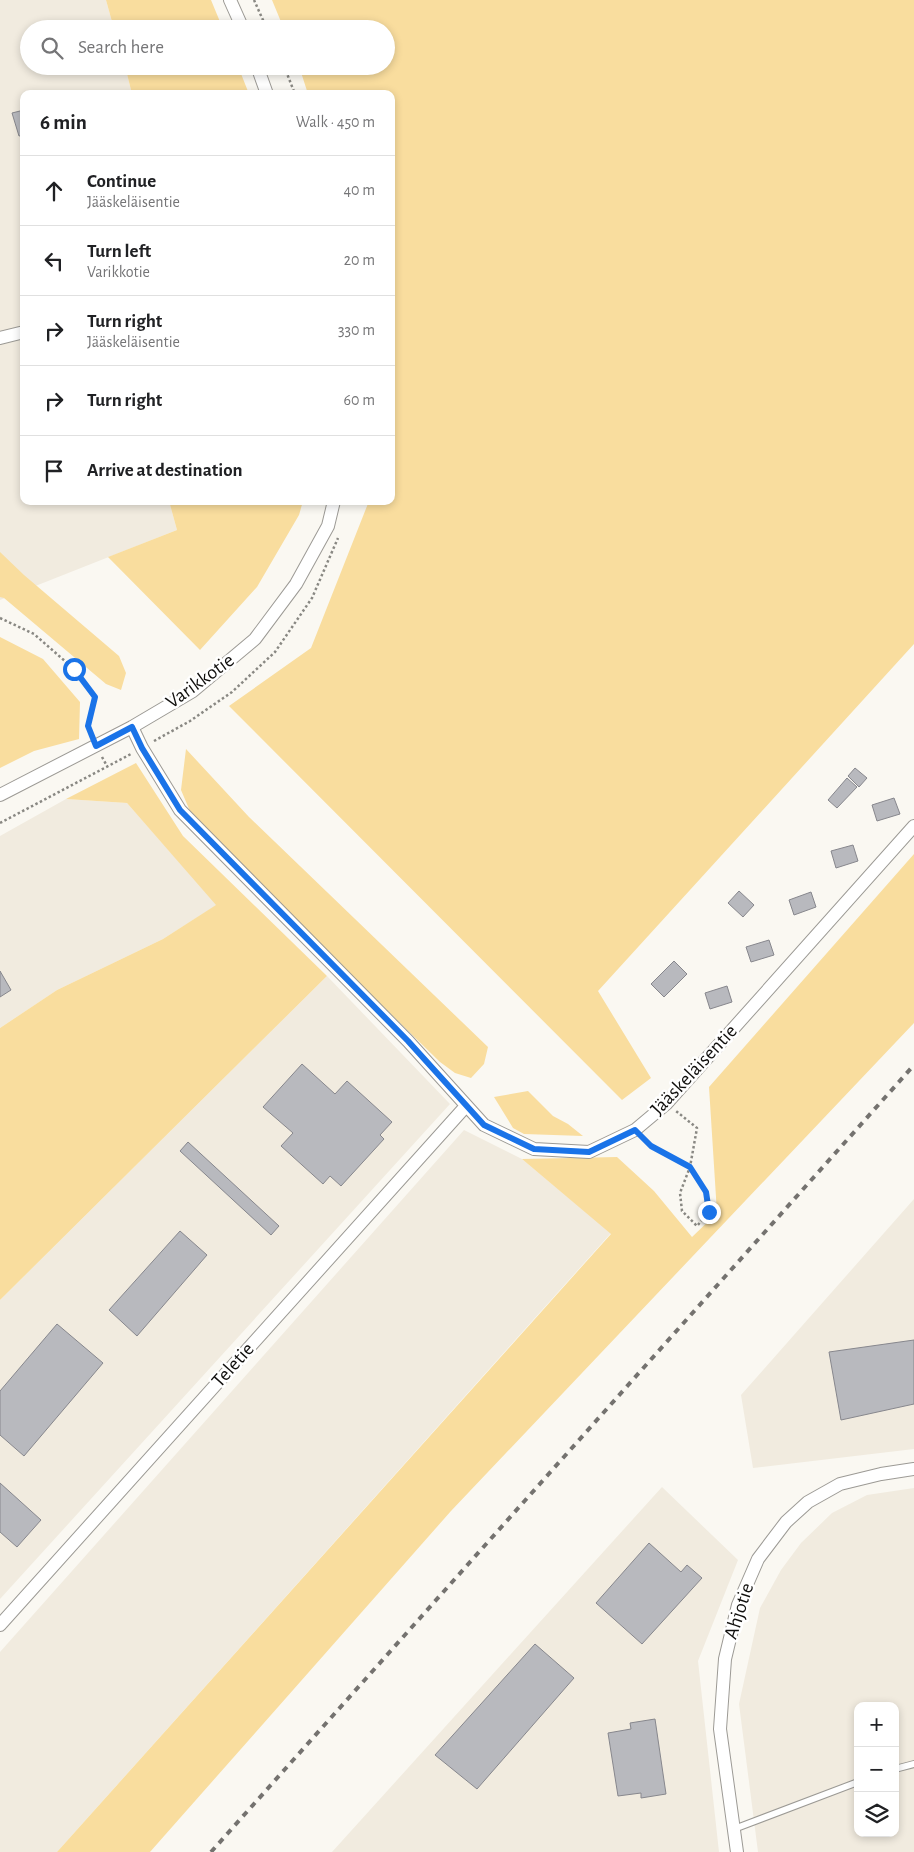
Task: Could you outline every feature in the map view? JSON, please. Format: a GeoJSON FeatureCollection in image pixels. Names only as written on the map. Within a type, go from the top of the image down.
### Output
{"type":"FeatureCollection","features":[{"type":"Feature","properties":{"kind":"street"},"geometry":{"type":"LineString","coordinates":[[230,0],[239,20]]}},
{"type":"Feature","properties":{"kind":"street"},"geometry":{"type":"LineString","coordinates":[[260,75],[265,90]]}},
{"type":"Feature","properties":{"kind":"street"},"geometry":{"type":"LineString","coordinates":[[0,338],[20,333]]}},
{"type":"Feature","properties":{"kind":"street","name":"Varikkotie"},"geometry":{"type":"LineString","coordinates":[[0,795],[132,727],[193,691],[256,639],[296,584],[328,526],[333,505]]}},
{"type":"Feature","properties":{"kind":"street","name":"Jääskeläisentie"},"geometry":{"type":"LineString","coordinates":[[132,727],[142,748],[180,810],[408,1041],[484,1125],[534,1149],[589,1152],[635,1130],[666,1104],[914,826]]}},
{"type":"Feature","properties":{"kind":"street","name":"Teletie"},"geometry":{"type":"LineString","coordinates":[[0,1624],[466,1106]]}},
{"type":"Feature","properties":{"kind":"street","name":"Ahjotie"},"geometry":{"type":"LineString","coordinates":[[737,1852],[720,1728],[724,1659],[738,1605],[758,1559],[786,1522],[808,1502],[840,1484],[881,1474],[914,1469]]}},
{"type":"Feature","properties":{"kind":"lane"},"geometry":{"type":"LineString","coordinates":[[899,1768],[914,1764]]}},
{"type":"Feature","properties":{"kind":"lane"},"geometry":{"type":"LineString","coordinates":[[734,1829],[854,1784]]}},
{"type":"Feature","properties":{"kind":"path"},"geometry":{"type":"LineString","coordinates":[[254,0],[263,20]]}},
{"type":"Feature","properties":{"kind":"path"},"geometry":{"type":"LineString","coordinates":[[287,75],[293,90]]}},
{"type":"Feature","properties":{"kind":"path"},"geometry":{"type":"LineString","coordinates":[[0,618],[34,634],[74,669],[95,697],[88,726],[107,766]]}},
{"type":"Feature","properties":{"kind":"path"},"geometry":{"type":"LineString","coordinates":[[635,1130],[651,1146],[690,1167],[706,1192],[709,1212],[697,1226],[682,1211],[680,1193],[690,1167],[697,1128],[666,1104]]}},
{"type":"Feature","properties":{"kind":"shaded area"},"geometry":{"type":"Polygon","coordinates":[[[0,0],[106,0],[112,20],[20,20],[20,75],[127,75],[131,90],[20,90],[20,505],[170,505],[177,530],[0,600],[0,0]]]}},
{"type":"Feature","properties":{"kind":"shaded area"},"geometry":{"type":"Polygon","coordinates":[[[106,0],[211,0],[219,20],[112,20],[106,0]]]}},
{"type":"Feature","properties":{"kind":"shaded area"},"geometry":{"type":"Polygon","coordinates":[[[272,0],[914,0],[914,644],[598,991],[651,1078],[622,1100],[229,706],[311,648],[367,505],[395,505],[395,90],[307,90],[302,75],[395,75],[395,20],[280,20],[272,0]]]}},
{"type":"Feature","properties":{"kind":"shaded area"},"geometry":{"type":"Polygon","coordinates":[[[127,75],[242,75],[247,90],[131,90],[127,75]]]}},
{"type":"Feature","properties":{"kind":"shaded area"},"geometry":{"type":"Polygon","coordinates":[[[170,505],[302,505],[299,515],[257,587],[200,650],[108,557],[177,530],[170,505]]]}},
{"type":"Feature","properties":{"kind":"shaded area"},"geometry":{"type":"Polygon","coordinates":[[[0,552],[24,575],[119,656],[126,673],[121,690],[106,684],[4,598],[0,597],[0,552]]]}},
{"type":"Feature","properties":{"kind":"shaded area"},"geometry":{"type":"Polygon","coordinates":[[[0,637],[43,659],[80,702],[79,739],[34,751],[0,768],[0,637]]]}},
{"type":"Feature","properties":{"kind":"shaded area"},"geometry":{"type":"Polygon","coordinates":[[[186,749],[249,817],[488,1047],[484,1064],[471,1078],[455,1073],[440,1062],[195,823],[181,790],[186,749]]]}},
{"type":"Feature","properties":{"kind":"shaded area"},"geometry":{"type":"Polygon","coordinates":[[[136,763],[183,836],[327,976],[0,1300],[0,1028],[57,990],[163,939],[216,905],[127,803],[66,799],[136,763]]]}},
{"type":"Feature","properties":{"kind":"shaded area"},"geometry":{"type":"Polygon","coordinates":[[[66,799],[127,803],[217,905],[163,939],[57,990],[0,1028],[0,836],[66,799]]]}},
{"type":"Feature","properties":{"kind":"shaded area"},"geometry":{"type":"Polygon","coordinates":[[[914,854],[914,1023],[451,1511],[150,1852],[57,1852],[611,1234],[522,1159],[617,1157],[654,1191],[692,1237],[717,1213],[709,1087],[914,854]]]}},
{"type":"Feature","properties":{"kind":"shaded area"},"geometry":{"type":"Polygon","coordinates":[[[327,976],[450,1104],[0,1599],[0,1300],[327,976]]]}},
{"type":"Feature","properties":{"kind":"shaded area"},"geometry":{"type":"Polygon","coordinates":[[[528,1091],[553,1116],[568,1124],[583,1136],[524,1134],[513,1128],[494,1097],[528,1091]]]}},
{"type":"Feature","properties":{"kind":"shaded area"},"geometry":{"type":"Polygon","coordinates":[[[464,1130],[522,1159],[611,1233],[57,1852],[0,1852],[0,1652],[464,1130]]]}},
{"type":"Feature","properties":{"kind":"shaded area"},"geometry":{"type":"Polygon","coordinates":[[[914,1199],[914,1449],[753,1468],[741,1395],[914,1199]]]}},
{"type":"Feature","properties":{"kind":"shaded area"},"geometry":{"type":"Polygon","coordinates":[[[662,1487],[738,1560],[698,1661],[719,1852],[332,1852],[662,1487]]]}},
{"type":"Feature","properties":{"kind":"shaded area"},"geometry":{"type":"Polygon","coordinates":[[[914,1488],[914,1852],[758,1852],[739,1704],[760,1608],[781,1570],[801,1543],[832,1513],[867,1495],[914,1488]]]}},
{"type":"Feature","properties":{"kind":"building"},"geometry":{"type":"Polygon","coordinates":[[[20,111],[20,136],[19,136],[12,113],[20,111]]]}},
{"type":"Feature","properties":{"kind":"building"},"geometry":{"type":"Polygon","coordinates":[[[855,768],[867,778],[859,787],[848,776],[855,768]]]}},
{"type":"Feature","properties":{"kind":"building"},"geometry":{"type":"Polygon","coordinates":[[[847,778],[857,787],[837,808],[828,800],[847,778]]]}},
{"type":"Feature","properties":{"kind":"building"},"geometry":{"type":"Polygon","coordinates":[[[894,798],[900,814],[877,821],[872,805],[894,798]]]}},
{"type":"Feature","properties":{"kind":"building"},"geometry":{"type":"Polygon","coordinates":[[[853,845],[858,861],[836,868],[831,851],[853,845]]]}},
{"type":"Feature","properties":{"kind":"building"},"geometry":{"type":"Polygon","coordinates":[[[739,891],[754,905],[743,917],[728,903],[739,891]]]}},
{"type":"Feature","properties":{"kind":"building"},"geometry":{"type":"Polygon","coordinates":[[[811,892],[816,907],[794,915],[789,900],[811,892]]]}},
{"type":"Feature","properties":{"kind":"building"},"geometry":{"type":"Polygon","coordinates":[[[769,940],[774,955],[751,962],[746,947],[769,940]]]}},
{"type":"Feature","properties":{"kind":"building"},"geometry":{"type":"Polygon","coordinates":[[[674,961],[687,974],[664,997],[651,984],[674,961]]]}},
{"type":"Feature","properties":{"kind":"building"},"geometry":{"type":"Polygon","coordinates":[[[0,971],[11,990],[0,997],[0,971]]]}},
{"type":"Feature","properties":{"kind":"building"},"geometry":{"type":"Polygon","coordinates":[[[727,986],[732,1002],[710,1009],[705,993],[727,986]]]}},
{"type":"Feature","properties":{"kind":"building"},"geometry":{"type":"Polygon","coordinates":[[[302,1064],[335,1094],[347,1081],[392,1122],[380,1135],[384,1139],[341,1186],[330,1176],[323,1184],[281,1146],[293,1133],[263,1107],[302,1064]]]}},
{"type":"Feature","properties":{"kind":"building"},"geometry":{"type":"Polygon","coordinates":[[[188,1142],[279,1226],[271,1235],[180,1151],[188,1142]]]}},
{"type":"Feature","properties":{"kind":"building"},"geometry":{"type":"Polygon","coordinates":[[[180,1231],[207,1255],[137,1336],[109,1310],[180,1231]]]}},
{"type":"Feature","properties":{"kind":"building"},"geometry":{"type":"Polygon","coordinates":[[[57,1324],[103,1363],[24,1456],[0,1435],[0,1391],[57,1324]]]}},
{"type":"Feature","properties":{"kind":"building"},"geometry":{"type":"Polygon","coordinates":[[[914,1340],[914,1404],[841,1420],[829,1352],[914,1340]]]}},
{"type":"Feature","properties":{"kind":"building"},"geometry":{"type":"Polygon","coordinates":[[[0,1483],[41,1520],[17,1547],[0,1532],[0,1483]]]}},
{"type":"Feature","properties":{"kind":"building"},"geometry":{"type":"Polygon","coordinates":[[[649,1543],[681,1572],[687,1565],[702,1578],[642,1644],[596,1603],[649,1543]]]}},
{"type":"Feature","properties":{"kind":"building"},"geometry":{"type":"Polygon","coordinates":[[[535,1644],[574,1678],[477,1789],[435,1755],[535,1644]]]}},
{"type":"Feature","properties":{"kind":"building"},"geometry":{"type":"Polygon","coordinates":[[[655,1719],[666,1794],[641,1798],[641,1793],[618,1796],[608,1733],[631,1729],[630,1723],[655,1719]]]}},
{"type":"Feature","properties":{"kind":"railway"},"geometry":{"type":"LineString","coordinates":[[211,1852],[914,1065]]}},
{"type":"Feature","properties":{"kind":"route"},"geometry":{"type":"LineString","coordinates":[[74,669],[95,697],[88,726],[96,746],[132,727],[142,748],[180,810],[408,1041],[484,1125],[534,1149],[589,1152],[635,1130],[651,1146],[690,1167],[706,1192],[709,1212]]}}]}
